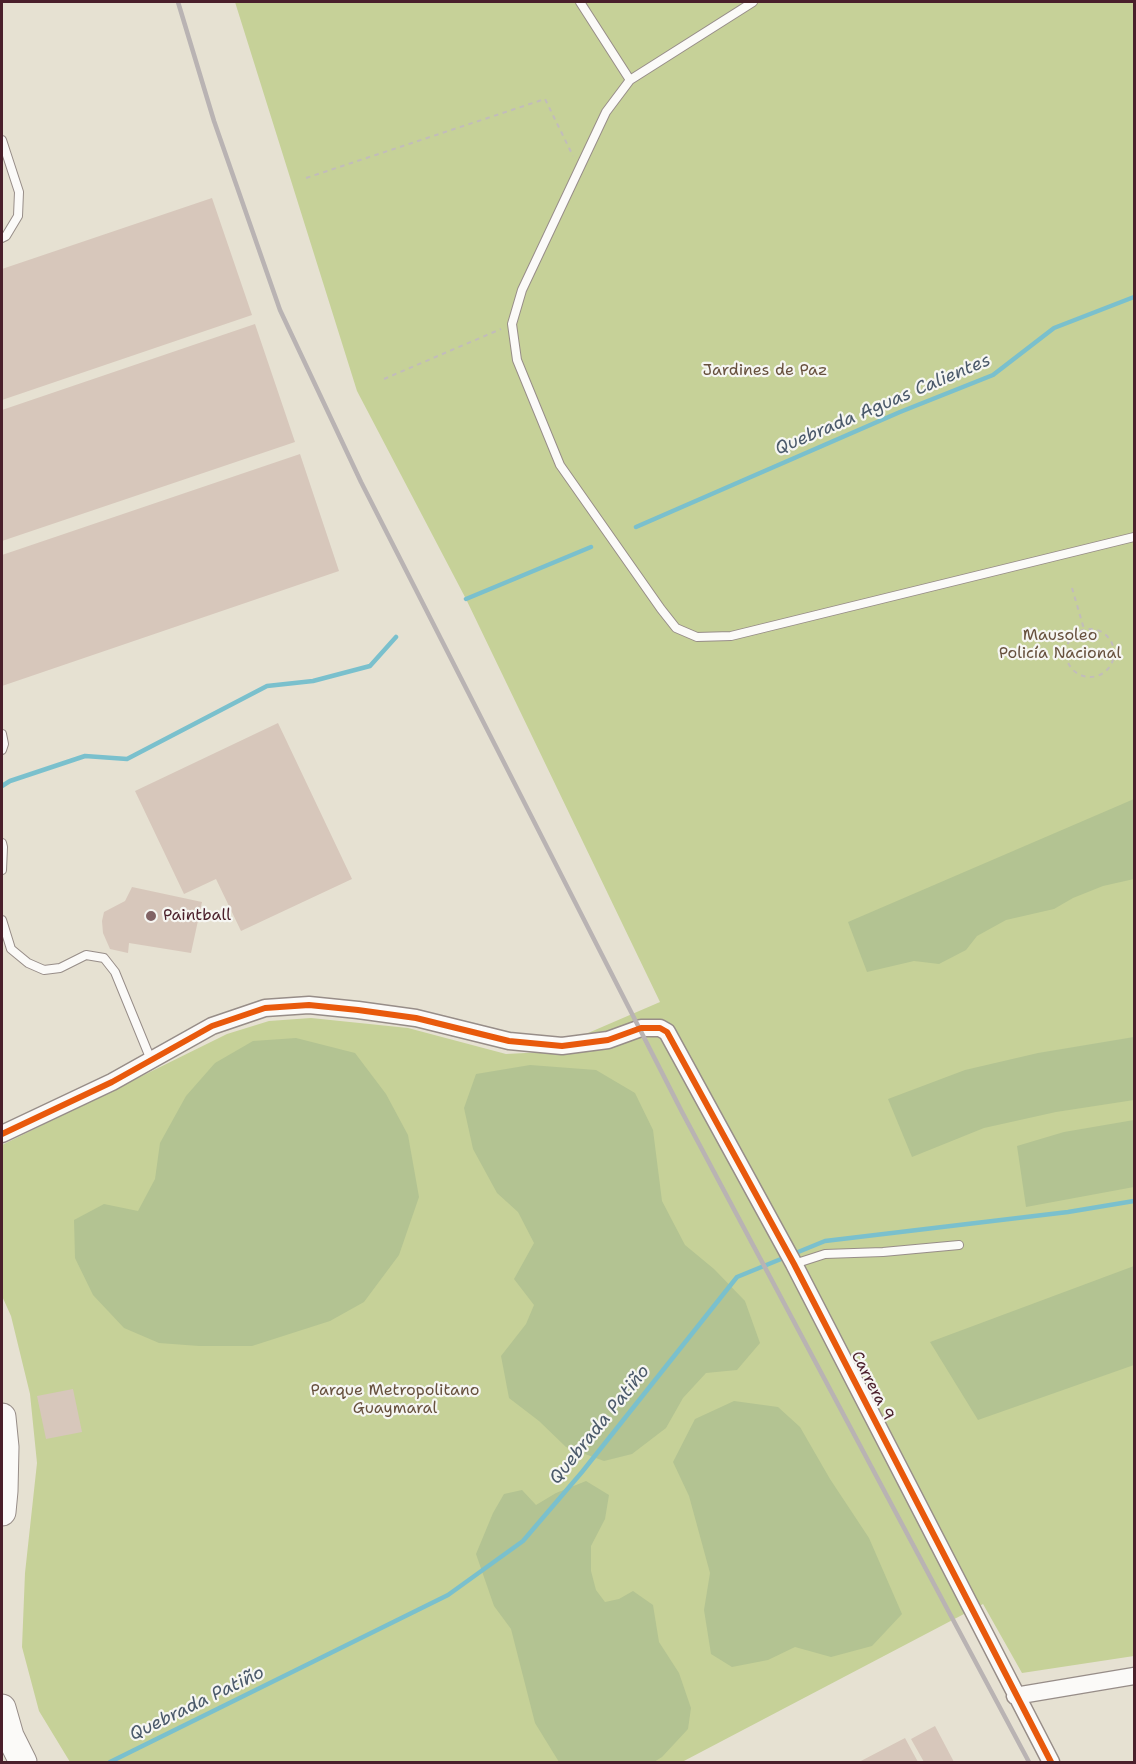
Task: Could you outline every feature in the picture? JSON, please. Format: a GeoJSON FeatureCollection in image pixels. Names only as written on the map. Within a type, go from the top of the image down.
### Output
{"type":"FeatureCollection","features":[{"type":"Feature","properties":{"kind":"main road"},"geometry":{"type":"LineString","coordinates":[[2,1417],[5,1447],[2,1512]]}},
{"type":"Feature","properties":{"kind":"main road"},"geometry":{"type":"LineString","coordinates":[[2,1708],[10,1736],[23,1762]]}},
{"type":"Feature","properties":{"kind":"street","name":"Carrera 9"},"geometry":{"type":"LineString","coordinates":[[151,1060],[212,1026],[265,1008],[309,1005],[416,1018],[508,1041],[562,1046],[608,1040],[641,1028],[660,1028],[668,1032],[794,1264],[1051,1762]]}},
{"type":"Feature","properties":{"kind":"street"},"geometry":{"type":"LineString","coordinates":[[2,1134],[112,1082],[151,1060]]}},
{"type":"Feature","properties":{"kind":"street"},"geometry":{"type":"LineString","coordinates":[[1015,1696],[1134,1676]]}},
{"type":"Feature","properties":{"kind":"lane"},"geometry":{"type":"LineString","coordinates":[[580,2],[630,80]]}},
{"type":"Feature","properties":{"kind":"lane"},"geometry":{"type":"LineString","coordinates":[[753,2],[630,80],[606,112],[522,290],[512,324],[517,360],[560,465],[671,622],[676,628],[697,637],[731,636],[1134,537]]}},
{"type":"Feature","properties":{"kind":"lane"},"geometry":{"type":"LineString","coordinates":[[2,140],[19,192],[18,216],[6,236],[2,238]]}},
{"type":"Feature","properties":{"kind":"lane"},"geometry":{"type":"LineString","coordinates":[[2,734],[4,744],[2,750]]}},
{"type":"Feature","properties":{"kind":"lane"},"geometry":{"type":"LineString","coordinates":[[2,843],[2,870]]}},
{"type":"Feature","properties":{"kind":"lane"},"geometry":{"type":"LineString","coordinates":[[2,920],[11,949],[28,963],[44,970],[60,968],[86,955],[104,958],[115,972],[151,1060]]}},
{"type":"Feature","properties":{"kind":"lane"},"geometry":{"type":"LineString","coordinates":[[794,1264],[825,1254],[883,1252],[959,1245]]}},
{"type":"Feature","properties":{"kind":"path"},"geometry":{"type":"LineString","coordinates":[[306,178],[545,99],[579,169]]}},
{"type":"Feature","properties":{"kind":"path"},"geometry":{"type":"LineString","coordinates":[[384,379],[512,324]]}},
{"type":"Feature","properties":{"kind":"path"},"geometry":{"type":"LineString","coordinates":[[1072,588],[1083,629]]}},
{"type":"Feature","properties":{"kind":"path"},"geometry":{"type":"LineString","coordinates":[[1083,629],[1100,630],[1112,642],[1114,658],[1110,666],[1097,676],[1081,676],[1069,666],[1066,659],[1066,644],[1076,632],[1083,629]]}},
{"type":"Feature","properties":{"kind":"green space"},"geometry":{"type":"Polygon","coordinates":[[[235,2],[1134,2],[1134,1656],[1022,1673],[983,1604],[682,1762],[70,1762],[39,1711],[22,1647],[25,1573],[37,1463],[30,1394],[11,1316],[2,1296],[2,1145],[227,1034],[269,1021],[311,1018],[408,1028],[506,1054],[544,1052],[660,1002],[466,599],[357,391],[235,2]]]}},
{"type":"Feature","properties":{"kind":"green space"},"geometry":{"type":"Polygon","coordinates":[[[1134,799],[1134,879],[1103,886],[1073,898],[1054,909],[1006,920],[977,936],[966,950],[939,964],[914,961],[867,972],[848,922],[1134,799]]]}},
{"type":"Feature","properties":{"kind":"green space"},"geometry":{"type":"Polygon","coordinates":[[[1134,1037],[1134,1100],[1056,1112],[984,1128],[912,1157],[888,1099],[965,1070],[1038,1053],[1134,1037]]]}},
{"type":"Feature","properties":{"kind":"green space"},"geometry":{"type":"Polygon","coordinates":[[[296,1038],[355,1053],[386,1094],[408,1135],[419,1197],[399,1255],[364,1302],[330,1321],[252,1346],[159,1343],[124,1328],[93,1295],[75,1258],[74,1220],[104,1204],[138,1211],[155,1179],[160,1143],[186,1096],[215,1063],[253,1041],[296,1038]]]}},
{"type":"Feature","properties":{"kind":"green space"},"geometry":{"type":"Polygon","coordinates":[[[530,1065],[596,1070],[635,1093],[653,1130],[662,1201],[685,1245],[714,1269],[745,1301],[760,1343],[737,1370],[706,1373],[683,1398],[666,1428],[632,1454],[604,1461],[566,1447],[539,1421],[509,1398],[501,1356],[526,1324],[534,1305],[514,1279],[534,1243],[518,1212],[497,1193],[473,1149],[464,1108],[476,1074],[530,1065]]]}},
{"type":"Feature","properties":{"kind":"green space"},"geometry":{"type":"Polygon","coordinates":[[[1134,1120],[1134,1187],[1026,1207],[1017,1146],[1064,1132],[1134,1120]]]}},
{"type":"Feature","properties":{"kind":"green space"},"geometry":{"type":"Polygon","coordinates":[[[1134,1266],[1134,1365],[978,1420],[930,1342],[1134,1266]]]}},
{"type":"Feature","properties":{"kind":"green space"},"geometry":{"type":"Polygon","coordinates":[[[734,1401],[778,1407],[800,1427],[830,1479],[869,1538],[902,1614],[872,1646],[831,1657],[795,1647],[768,1660],[732,1667],[711,1654],[704,1610],[710,1573],[689,1496],[673,1462],[695,1419],[734,1401]]]}},
{"type":"Feature","properties":{"kind":"green space"},"geometry":{"type":"Polygon","coordinates":[[[586,1481],[609,1495],[605,1519],[591,1546],[591,1571],[596,1590],[605,1602],[619,1599],[633,1591],[653,1605],[659,1642],[679,1673],[691,1708],[688,1729],[662,1757],[654,1762],[559,1762],[535,1723],[511,1629],[494,1606],[476,1554],[493,1513],[504,1494],[522,1490],[536,1505],[556,1493],[586,1481]]]}},
{"type":"Feature","properties":{"kind":"building"},"geometry":{"type":"Polygon","coordinates":[[[212,198],[252,315],[2,400],[2,269],[212,198]]]}},
{"type":"Feature","properties":{"kind":"building"},"geometry":{"type":"Polygon","coordinates":[[[255,324],[295,442],[2,541],[2,410],[255,324]]]}},
{"type":"Feature","properties":{"kind":"building"},"geometry":{"type":"Polygon","coordinates":[[[300,454],[339,571],[2,686],[2,555],[300,454]]]}},
{"type":"Feature","properties":{"kind":"building"},"geometry":{"type":"Polygon","coordinates":[[[278,723],[352,879],[241,931],[216,879],[184,894],[135,791],[278,723]]]}},
{"type":"Feature","properties":{"kind":"building","name":"Paintball"},"geometry":{"type":"Polygon","coordinates":[[[132,887],[202,902],[191,953],[129,943],[128,953],[110,949],[103,933],[104,912],[125,901],[132,887]]]}},
{"type":"Feature","properties":{"kind":"building"},"geometry":{"type":"Polygon","coordinates":[[[73,1389],[82,1432],[46,1439],[37,1396],[73,1389]]]}},
{"type":"Feature","properties":{"kind":"building"},"geometry":{"type":"Polygon","coordinates":[[[935,1726],[954,1762],[924,1762],[911,1739],[935,1726]]]}},
{"type":"Feature","properties":{"kind":"building"},"geometry":{"type":"Polygon","coordinates":[[[905,1738],[918,1762],[859,1762],[905,1738]]]}},
{"type":"Feature","properties":{"kind":"waterway","name":"Quebrada Aguas Calientes"},"geometry":{"type":"LineString","coordinates":[[636,527],[900,412],[993,375],[1054,328],[1134,297]]}},
{"type":"Feature","properties":{"kind":"waterway"},"geometry":{"type":"LineString","coordinates":[[466,599],[591,547]]}},
{"type":"Feature","properties":{"kind":"waterway","name":"Quebrada Aguas Calientes"},"geometry":{"type":"LineString","coordinates":[[2,786],[10,781],[85,756],[127,759],[267,686],[313,681],[370,666],[396,637]]}},
{"type":"Feature","properties":{"kind":"waterway","name":"Quebrada Patiño"},"geometry":{"type":"LineString","coordinates":[[110,1762],[448,1595],[523,1541],[582,1472],[737,1277],[825,1241],[1068,1212],[1134,1201]]}},
{"type":"Feature","properties":{"kind":"railway"},"geometry":{"type":"LineString","coordinates":[[178,2],[214,121],[280,310],[361,482],[682,1112],[1029,1762]]}},
{"type":"Feature","properties":{"kind":"cycle path"},"geometry":{"type":"LineString","coordinates":[[2,1134],[112,1082],[212,1026],[265,1008],[309,1005],[358,1010],[416,1018],[509,1041],[562,1046],[608,1040],[641,1028],[660,1028],[667,1032],[794,1264],[1051,1762]]}},
{"type":"Feature","properties":{"kind":"place","name":"Paintball"},"geometry":{"type":"Point","coordinates":[151,916]}},
{"type":"Feature","properties":{"kind":"park label","name":"Jardines de Paz"},"geometry":{"type":"Point","coordinates":[765,371]}},
{"type":"Feature","properties":{"kind":"park label","name":"Mausoleo Policía Nacional"},"geometry":{"type":"Point","coordinates":[1060,645]}},
{"type":"Feature","properties":{"kind":"park label","name":"Parque Metropolitano Guaymaral"},"geometry":{"type":"Point","coordinates":[395,1400]}}]}
